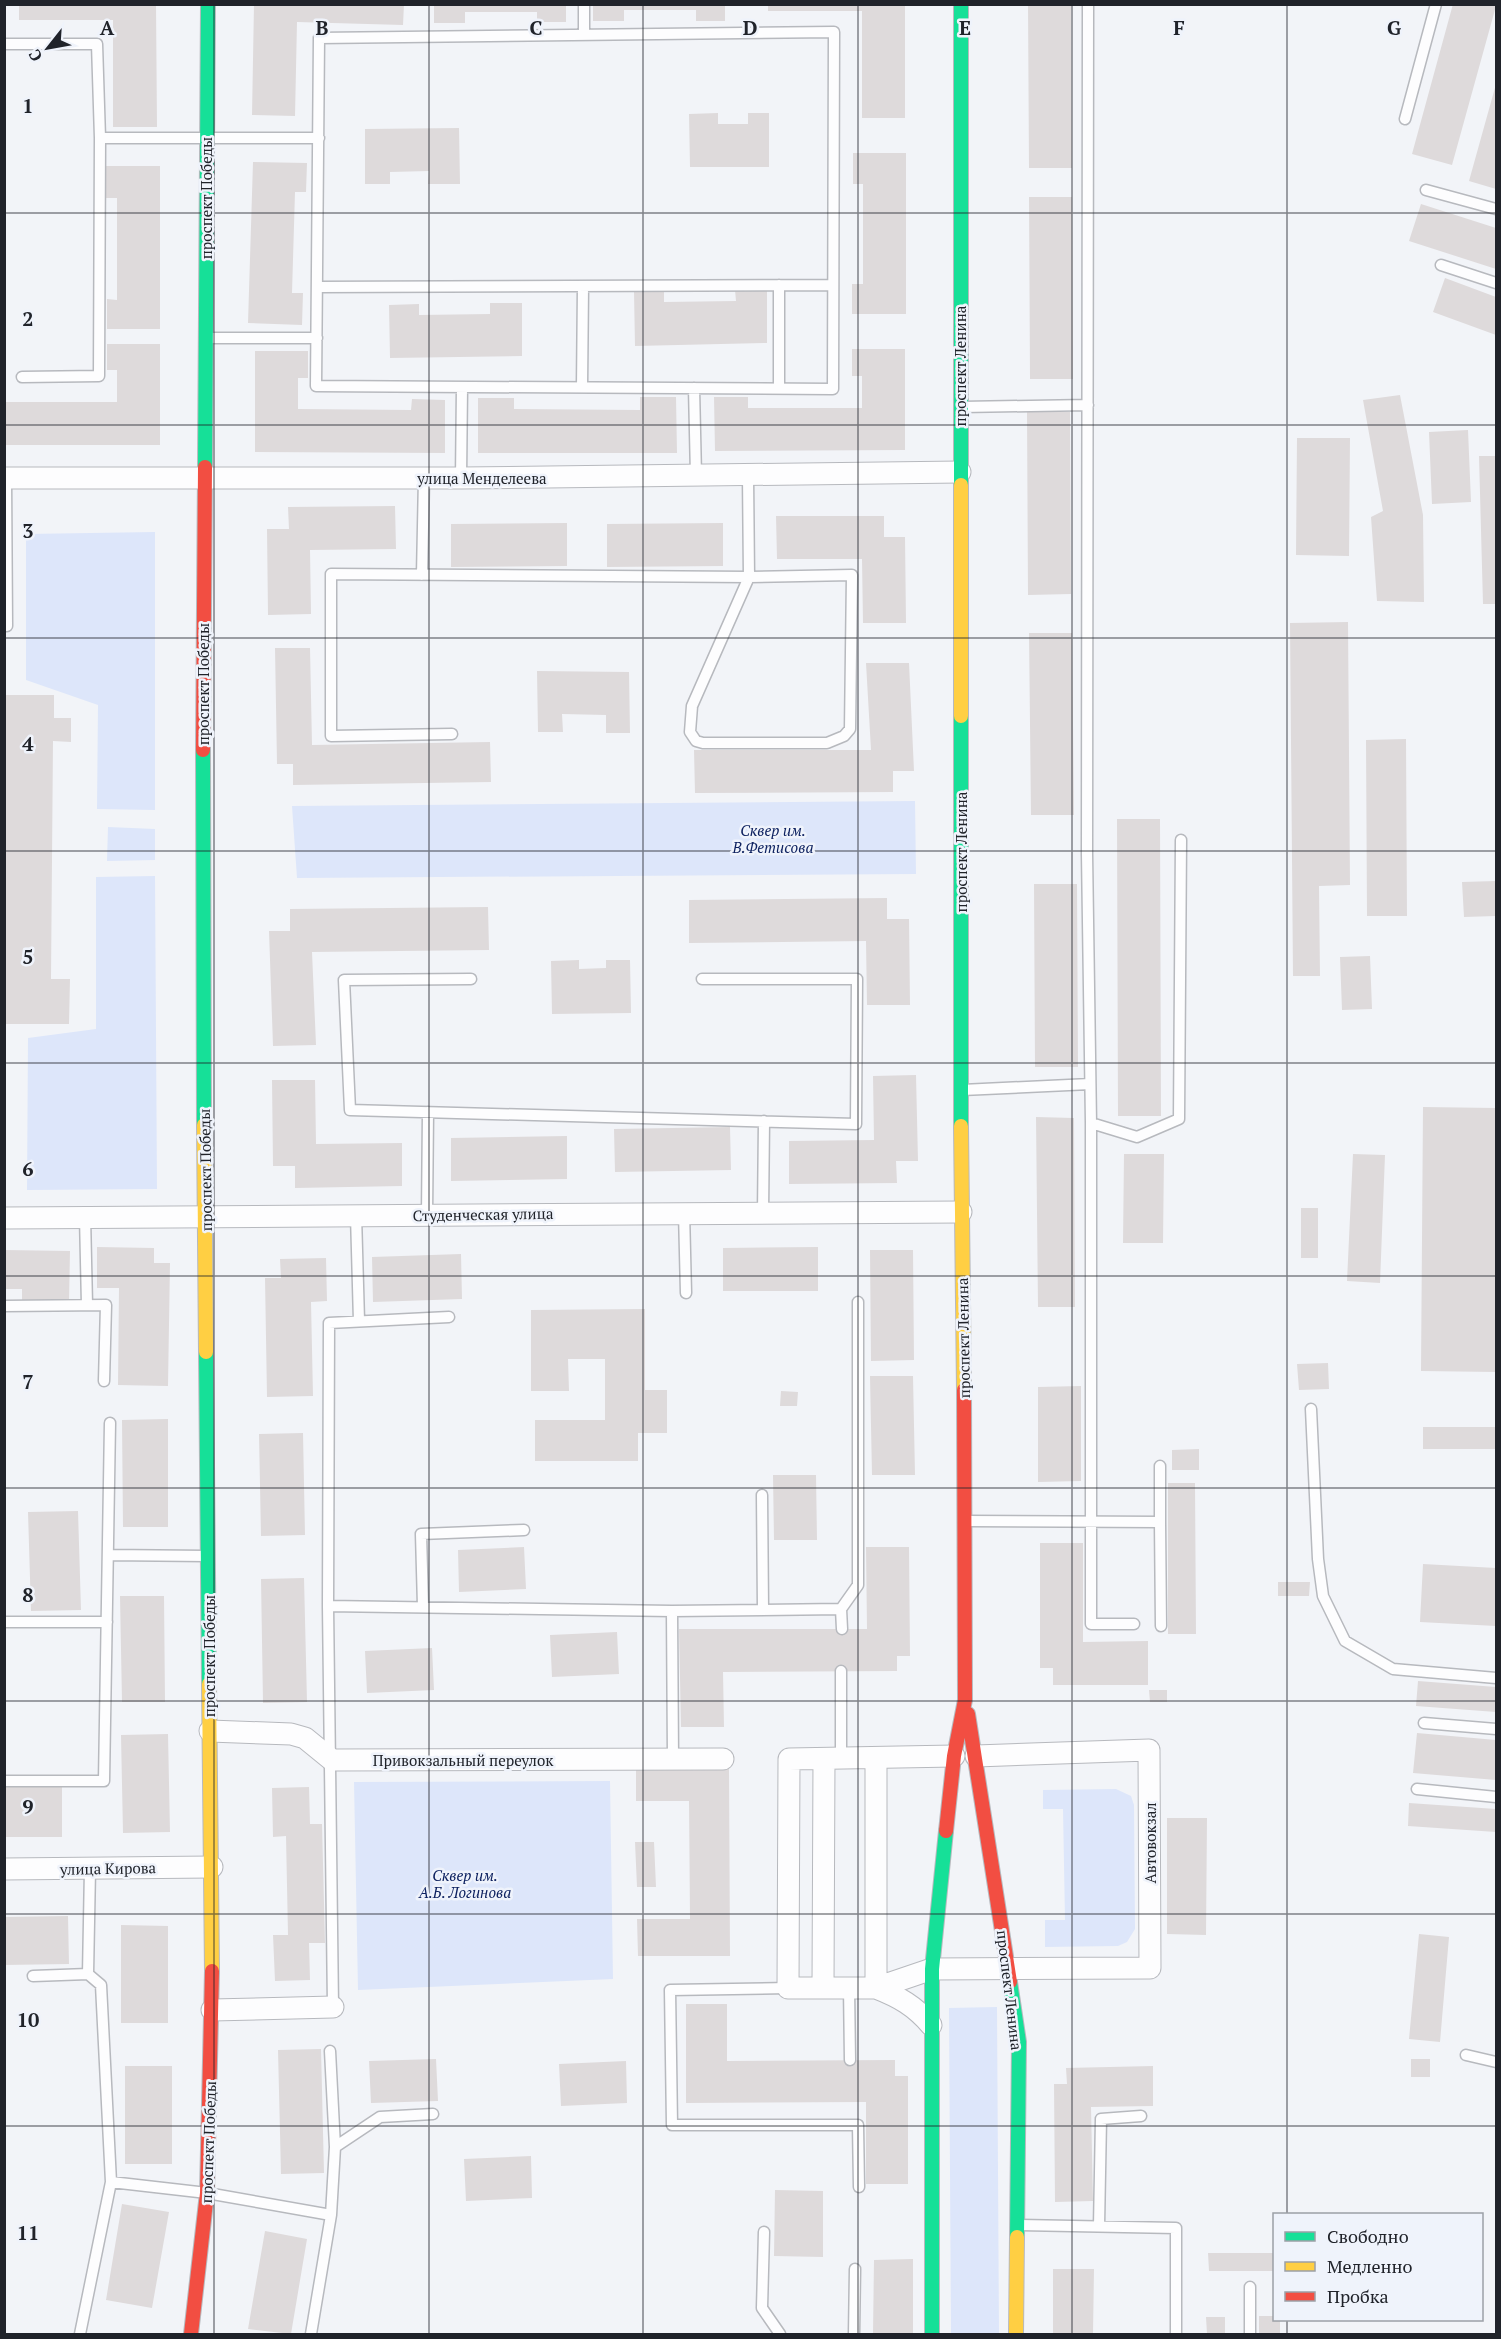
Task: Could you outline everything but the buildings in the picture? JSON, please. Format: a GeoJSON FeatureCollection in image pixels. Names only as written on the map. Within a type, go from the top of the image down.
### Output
{"type":"FeatureCollection","features":[{"type":"Feature","properties":{"kind":"street","name":"проспект Победы"},"geometry":{"type":"LineString","coordinates":[[191,2334],[207,2193],[212,2010],[202,845],[208,4]]}},
{"type":"Feature","properties":{"kind":"street","name":"проспект Ленина"},"geometry":{"type":"LineString","coordinates":[[932,2334],[932,1969],[954,1756],[965,1700],[966,1521],[961,1212],[961,4]]}},
{"type":"Feature","properties":{"kind":"street","name":"улица Менделеева"},"geometry":{"type":"LineString","coordinates":[[5,478],[462,478],[960,472]]}},
{"type":"Feature","properties":{"kind":"street","name":"Студенческая улица"},"geometry":{"type":"LineString","coordinates":[[4,1218],[961,1212]]}},
{"type":"Feature","properties":{"kind":"street","name":"проспект Ленина"},"geometry":{"type":"LineString","coordinates":[[965,1700],[976,1755],[1019,2042],[1017,2334]]}},
{"type":"Feature","properties":{"kind":"street"},"geometry":{"type":"LineString","coordinates":[[210,1731],[291,1734],[305,1738],[332,1760]]}},
{"type":"Feature","properties":{"kind":"street","name":"Автовокзал"},"geometry":{"type":"LineString","coordinates":[[976,1755],[1149,1750],[1150,1968],[1008,1969]]}},
{"type":"Feature","properties":{"kind":"street"},"geometry":{"type":"LineString","coordinates":[[931,2025],[916,2008],[898,1996],[876,1988],[788,1988],[789,1759],[876,1759],[976,1755]]}},
{"type":"Feature","properties":{"kind":"street","name":"Привокзальный переулок"},"geometry":{"type":"LineString","coordinates":[[332,1760],[723,1759]]}},
{"type":"Feature","properties":{"kind":"street"},"geometry":{"type":"LineString","coordinates":[[823,1987],[832,1759]]}},
{"type":"Feature","properties":{"kind":"street"},"geometry":{"type":"LineString","coordinates":[[876,1759],[876,1988]]}},
{"type":"Feature","properties":{"kind":"street","name":"улица Кирова"},"geometry":{"type":"LineString","coordinates":[[4,1869],[212,1867]]}},
{"type":"Feature","properties":{"kind":"street"},"geometry":{"type":"LineString","coordinates":[[876,1988],[932,1969],[1008,1969]]}},
{"type":"Feature","properties":{"kind":"street"},"geometry":{"type":"LineString","coordinates":[[212,2010],[333,2007]]}},
{"type":"Feature","properties":{"kind":"lane"},"geometry":{"type":"LineString","coordinates":[[584,4],[584,35]]}},
{"type":"Feature","properties":{"kind":"lane"},"geometry":{"type":"LineString","coordinates":[[1088,4],[1087,854],[1091,1124],[1093,1522],[1091,1624],[1134,1624]]}},
{"type":"Feature","properties":{"kind":"lane"},"geometry":{"type":"LineString","coordinates":[[1405,119],[1436,4]]}},
{"type":"Feature","properties":{"kind":"lane"},"geometry":{"type":"LineString","coordinates":[[834,32],[833,389],[316,386],[319,38],[584,35],[834,32]]}},
{"type":"Feature","properties":{"kind":"lane"},"geometry":{"type":"LineString","coordinates":[[4,44],[97,44],[100,138],[99,376],[22,377]]}},
{"type":"Feature","properties":{"kind":"lane"},"geometry":{"type":"LineString","coordinates":[[100,138],[319,138]]}},
{"type":"Feature","properties":{"kind":"lane"},"geometry":{"type":"LineString","coordinates":[[1426,190],[1497,209]]}},
{"type":"Feature","properties":{"kind":"lane"},"geometry":{"type":"LineString","coordinates":[[1440,265],[1497,284]]}},
{"type":"Feature","properties":{"kind":"lane"},"geometry":{"type":"LineString","coordinates":[[779,285],[779,388]]}},
{"type":"Feature","properties":{"kind":"lane"},"geometry":{"type":"LineString","coordinates":[[318,287],[833,285]]}},
{"type":"Feature","properties":{"kind":"lane"},"geometry":{"type":"LineString","coordinates":[[582,387],[583,286]]}},
{"type":"Feature","properties":{"kind":"lane"},"geometry":{"type":"LineString","coordinates":[[206,339],[317,338]]}},
{"type":"Feature","properties":{"kind":"lane"},"geometry":{"type":"LineString","coordinates":[[462,387],[462,478]]}},
{"type":"Feature","properties":{"kind":"lane"},"geometry":{"type":"LineString","coordinates":[[694,388],[696,476]]}},
{"type":"Feature","properties":{"kind":"lane"},"geometry":{"type":"LineString","coordinates":[[960,407],[1088,405]]}},
{"type":"Feature","properties":{"kind":"lane"},"geometry":{"type":"LineString","coordinates":[[452,734],[331,736],[331,574],[749,577],[852,575],[850,729],[844,736],[827,743],[703,743],[696,741],[690,732],[692,706],[749,577],[748,476]]}},
{"type":"Feature","properties":{"kind":"lane"},"geometry":{"type":"LineString","coordinates":[[4,626],[7,626],[5,478]]}},
{"type":"Feature","properties":{"kind":"lane"},"geometry":{"type":"LineString","coordinates":[[422,575],[424,478]]}},
{"type":"Feature","properties":{"kind":"lane"},"geometry":{"type":"LineString","coordinates":[[1091,1124],[1137,1137],[1179,1119],[1181,840]]}},
{"type":"Feature","properties":{"kind":"lane"},"geometry":{"type":"LineString","coordinates":[[471,979],[344,980],[350,1110],[856,1124],[857,979],[702,980]]}},
{"type":"Feature","properties":{"kind":"lane"},"geometry":{"type":"LineString","coordinates":[[961,1090],[1090,1084]]}},
{"type":"Feature","properties":{"kind":"lane"},"geometry":{"type":"LineString","coordinates":[[427,1215],[428,1112]]}},
{"type":"Feature","properties":{"kind":"lane"},"geometry":{"type":"LineString","coordinates":[[763,1213],[764,1121]]}},
{"type":"Feature","properties":{"kind":"lane"},"geometry":{"type":"LineString","coordinates":[[684,1212],[686,1293]]}},
{"type":"Feature","properties":{"kind":"lane"},"geometry":{"type":"LineString","coordinates":[[356,1215],[359,1321]]}},
{"type":"Feature","properties":{"kind":"lane"},"geometry":{"type":"LineString","coordinates":[[85,1216],[87,1305]]}},
{"type":"Feature","properties":{"kind":"lane"},"geometry":{"type":"LineString","coordinates":[[842,1629],[841,1609],[858,1585],[858,1302]]}},
{"type":"Feature","properties":{"kind":"lane"},"geometry":{"type":"LineString","coordinates":[[4,1306],[106,1305],[104,1381]]}},
{"type":"Feature","properties":{"kind":"lane"},"geometry":{"type":"LineString","coordinates":[[333,2007],[332,1760],[328,1605],[329,1323],[449,1317]]}},
{"type":"Feature","properties":{"kind":"lane"},"geometry":{"type":"LineString","coordinates":[[1311,1409],[1320,1578],[1323,1596],[1345,1641],[1393,1669],[1497,1678]]}},
{"type":"Feature","properties":{"kind":"lane"},"geometry":{"type":"LineString","coordinates":[[4,1781],[104,1781],[110,1423]]}},
{"type":"Feature","properties":{"kind":"lane"},"geometry":{"type":"LineString","coordinates":[[1160,1466],[1161,1626]]}},
{"type":"Feature","properties":{"kind":"lane"},"geometry":{"type":"LineString","coordinates":[[762,1495],[763,1610]]}},
{"type":"Feature","properties":{"kind":"lane"},"geometry":{"type":"LineString","coordinates":[[966,1521],[1160,1522]]}},
{"type":"Feature","properties":{"kind":"lane"},"geometry":{"type":"LineString","coordinates":[[423,1606],[421,1534],[524,1530]]}},
{"type":"Feature","properties":{"kind":"lane"},"geometry":{"type":"LineString","coordinates":[[108,1555],[209,1556]]}},
{"type":"Feature","properties":{"kind":"lane"},"geometry":{"type":"LineString","coordinates":[[328,1605],[672,1611],[841,1609]]}},
{"type":"Feature","properties":{"kind":"lane"},"geometry":{"type":"LineString","coordinates":[[672,1611],[673,1760]]}},
{"type":"Feature","properties":{"kind":"lane"},"geometry":{"type":"LineString","coordinates":[[4,1622],[107,1622]]}},
{"type":"Feature","properties":{"kind":"lane"},"geometry":{"type":"LineString","coordinates":[[832,1759],[841,1671]]}},
{"type":"Feature","properties":{"kind":"lane"},"geometry":{"type":"LineString","coordinates":[[1424,1723],[1497,1729]]}},
{"type":"Feature","properties":{"kind":"lane"},"geometry":{"type":"LineString","coordinates":[[1417,1789],[1497,1797]]}},
{"type":"Feature","properties":{"kind":"lane"},"geometry":{"type":"LineString","coordinates":[[88,1974],[90,1869]]}},
{"type":"Feature","properties":{"kind":"lane"},"geometry":{"type":"LineString","coordinates":[[33,1976],[88,1974],[101,1985],[111,2182],[80,2334]]}},
{"type":"Feature","properties":{"kind":"lane"},"geometry":{"type":"LineString","coordinates":[[849,1987],[850,2060]]}},
{"type":"Feature","properties":{"kind":"lane"},"geometry":{"type":"LineString","coordinates":[[788,1988],[670,1990],[672,2125],[858,2125],[859,2187]]}},
{"type":"Feature","properties":{"kind":"lane"},"geometry":{"type":"LineString","coordinates":[[311,2334],[331,2216],[334,2147],[330,2051]]}},
{"type":"Feature","properties":{"kind":"lane"},"geometry":{"type":"LineString","coordinates":[[1466,2055],[1497,2062]]}},
{"type":"Feature","properties":{"kind":"lane"},"geometry":{"type":"LineString","coordinates":[[334,2147],[380,2117],[433,2114]]}},
{"type":"Feature","properties":{"kind":"lane"},"geometry":{"type":"LineString","coordinates":[[1099,2226],[1101,2119],[1141,2116]]}},
{"type":"Feature","properties":{"kind":"lane"},"geometry":{"type":"LineString","coordinates":[[111,2182],[207,2193],[331,2216]]}},
{"type":"Feature","properties":{"kind":"lane"},"geometry":{"type":"LineString","coordinates":[[1017,2225],[1176,2228],[1176,2334]]}},
{"type":"Feature","properties":{"kind":"lane"},"geometry":{"type":"LineString","coordinates":[[764,2232],[762,2308],[780,2334]]}},
{"type":"Feature","properties":{"kind":"lane"},"geometry":{"type":"LineString","coordinates":[[854,2334],[855,2269]]}},
{"type":"Feature","properties":{"kind":"lane"},"geometry":{"type":"LineString","coordinates":[[1250,2287],[1250,2334]]}},
{"type":"Feature","properties":{"kind":"green space"},"geometry":{"type":"Polygon","coordinates":[[[155,532],[155,810],[97,809],[98,705],[26,680],[26,534],[155,532]]]}},
{"type":"Feature","properties":{"kind":"green space","name":"Сквер им. В.Фетисова"},"geometry":{"type":"Polygon","coordinates":[[[915,801],[916,874],[297,878],[292,806],[915,801]]]}},
{"type":"Feature","properties":{"kind":"green space"},"geometry":{"type":"Polygon","coordinates":[[[108,827],[155,829],[155,860],[107,861],[108,827]]]}},
{"type":"Feature","properties":{"kind":"green space"},"geometry":{"type":"Polygon","coordinates":[[[155,876],[157,1189],[27,1190],[28,1038],[96,1029],[96,877],[155,876]]]}},
{"type":"Feature","properties":{"kind":"green space","name":"Сквер им. А.Б. Логинова"},"geometry":{"type":"Polygon","coordinates":[[[610,1781],[613,1979],[358,1990],[354,1782],[610,1781]]]}},
{"type":"Feature","properties":{"kind":"green space"},"geometry":{"type":"Polygon","coordinates":[[[1116,1789],[1131,1796],[1134,1805],[1135,1929],[1127,1942],[1118,1946],[1045,1947],[1045,1920],[1065,1920],[1063,1809],[1043,1809],[1043,1790],[1116,1789]]]}},
{"type":"Feature","properties":{"kind":"green space"},"geometry":{"type":"Polygon","coordinates":[[[997,2007],[999,2334],[951,2334],[949,2008],[997,2007]]]}},
{"type":"Feature","properties":{"kind":"traffic: fast"},"geometry":{"type":"LineString","coordinates":[[205,467],[208,4]]}},
{"type":"Feature","properties":{"kind":"traffic: fast"},"geometry":{"type":"LineString","coordinates":[[961,4],[961,485]]}},
{"type":"Feature","properties":{"kind":"traffic: fast"},"geometry":{"type":"LineString","coordinates":[[961,716],[961,1126]]}},
{"type":"Feature","properties":{"kind":"traffic: fast"},"geometry":{"type":"LineString","coordinates":[[203,750],[204,1125]]}},
{"type":"Feature","properties":{"kind":"traffic: fast"},"geometry":{"type":"LineString","coordinates":[[206,1352],[209,1684]]}},
{"type":"Feature","properties":{"kind":"traffic: fast"},"geometry":{"type":"LineString","coordinates":[[932,2334],[932,1969],[946,1831]]}},
{"type":"Feature","properties":{"kind":"traffic: fast"},"geometry":{"type":"LineString","coordinates":[[1010,1982],[1019,2042],[1017,2237]]}},
{"type":"Feature","properties":{"kind":"traffic: slow"},"geometry":{"type":"LineString","coordinates":[[961,485],[961,716]]}},
{"type":"Feature","properties":{"kind":"traffic: slow"},"geometry":{"type":"LineString","coordinates":[[204,1125],[206,1352]]}},
{"type":"Feature","properties":{"kind":"traffic: slow"},"geometry":{"type":"LineString","coordinates":[[961,1126],[964,1390]]}},
{"type":"Feature","properties":{"kind":"traffic: slow"},"geometry":{"type":"LineString","coordinates":[[209,1684],[212,1971]]}},
{"type":"Feature","properties":{"kind":"traffic: slow"},"geometry":{"type":"LineString","coordinates":[[1016,2334],[1017,2237]]}},
{"type":"Feature","properties":{"kind":"traffic: jam"},"geometry":{"type":"LineString","coordinates":[[203,750],[205,467]]}},
{"type":"Feature","properties":{"kind":"traffic: jam"},"geometry":{"type":"LineString","coordinates":[[946,1831],[954,1756],[965,1700],[964,1390]]}},
{"type":"Feature","properties":{"kind":"traffic: jam"},"geometry":{"type":"LineString","coordinates":[[968,1714],[1010,1982]]}},
{"type":"Feature","properties":{"kind":"traffic: jam"},"geometry":{"type":"LineString","coordinates":[[191,2334],[207,2193],[212,1971]]}}]}
